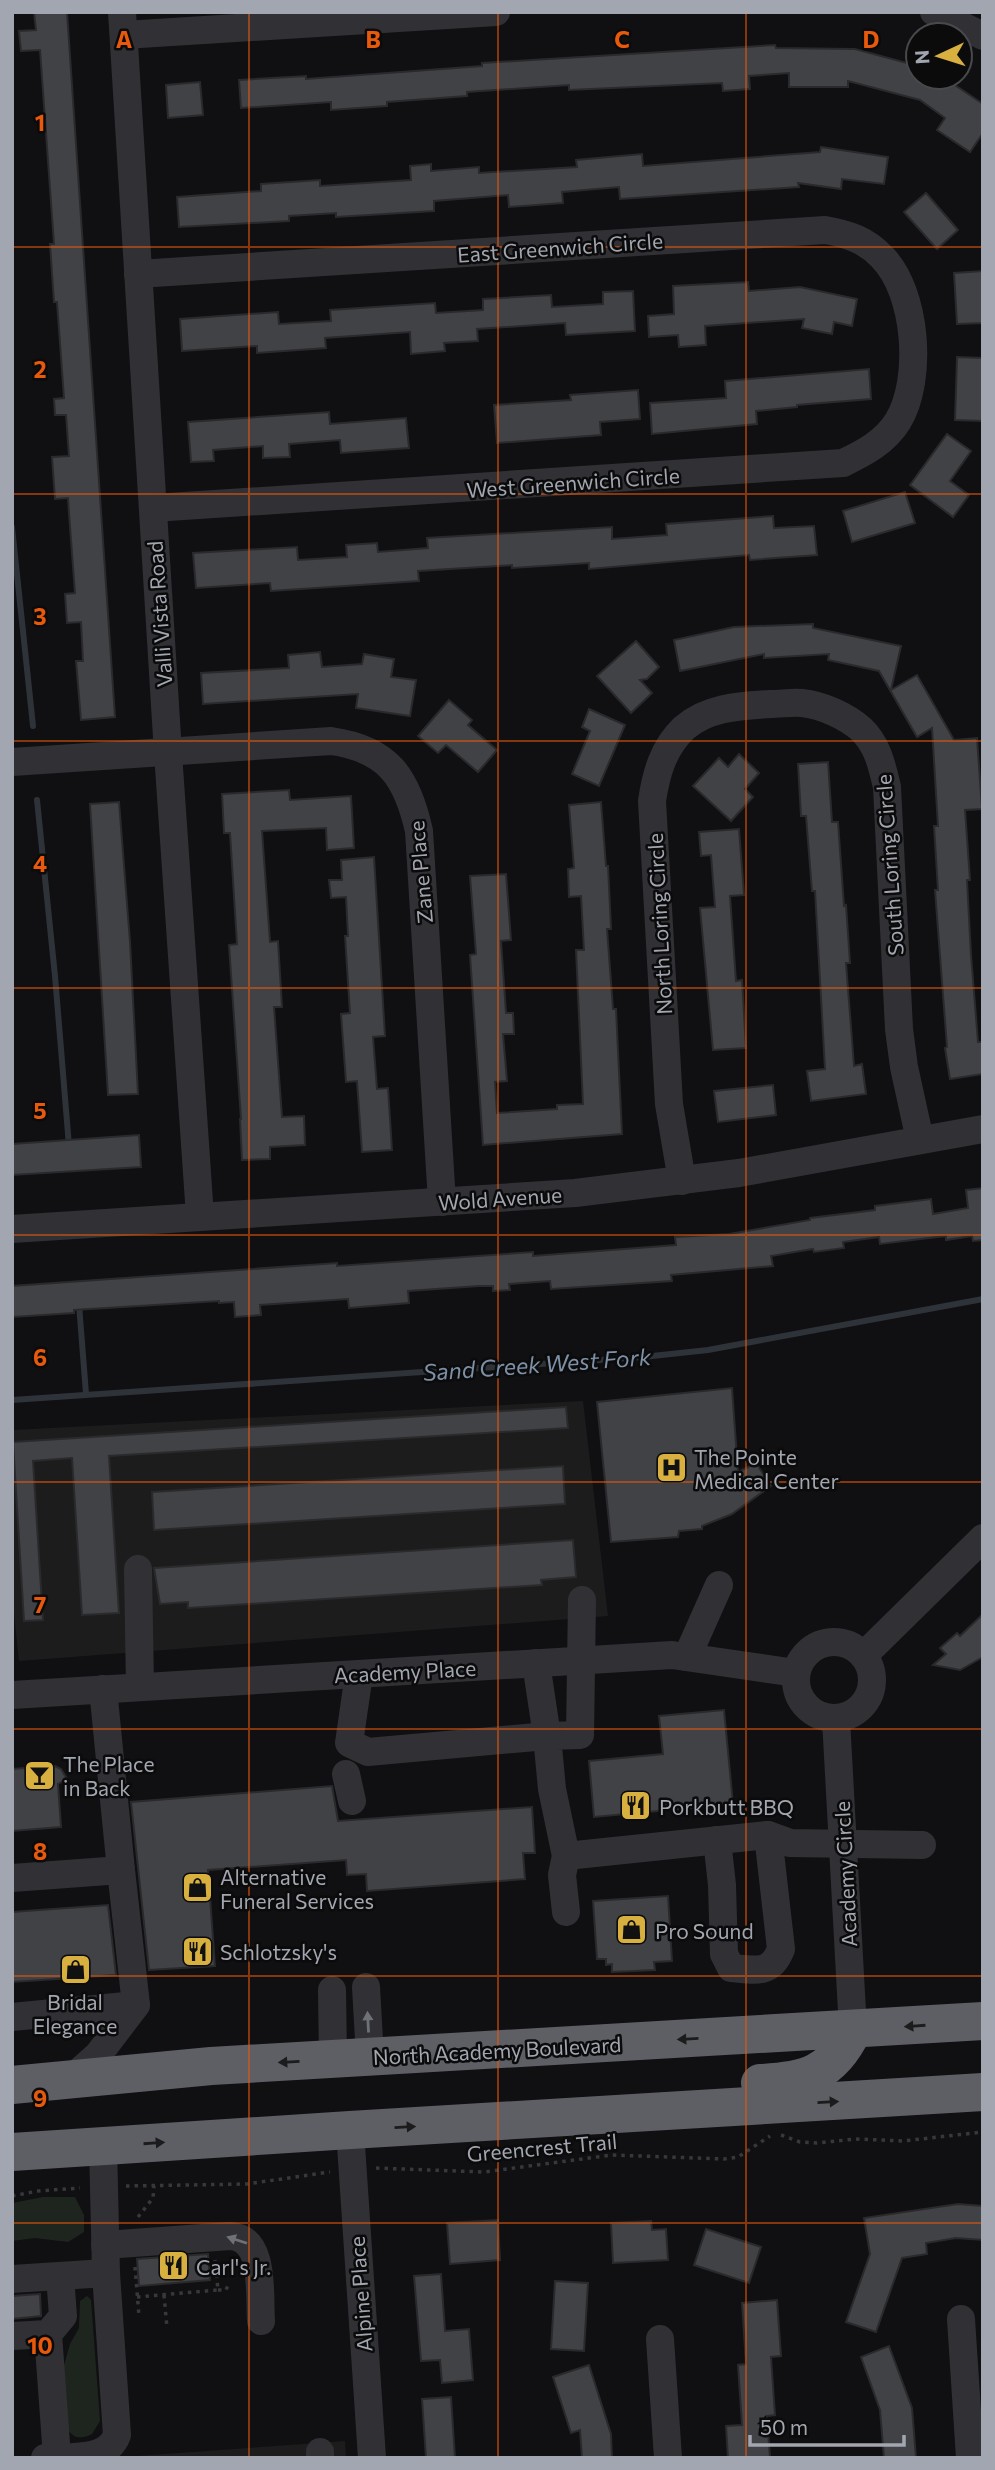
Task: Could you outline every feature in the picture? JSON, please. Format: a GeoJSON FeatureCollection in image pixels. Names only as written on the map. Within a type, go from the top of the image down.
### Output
{"type":"FeatureCollection","features":[{"type":"Feature","properties":{"kind":"highway","name":"North Academy Boulevard"},"geometry":{"type":"LineString","coordinates":[[12,2085],[211,2066],[983,2021]]}},
{"type":"Feature","properties":{"kind":"highway"},"geometry":{"type":"LineString","coordinates":[[563,2118],[602,2092],[792,2082],[816,2074],[846,2046],[853,2030]]}},
{"type":"Feature","properties":{"kind":"highway"},"geometry":{"type":"LineString","coordinates":[[12,2152],[983,2092]]}},
{"type":"Feature","properties":{"kind":"street"},"geometry":{"type":"LineString","coordinates":[[123,24],[496,12]]}},
{"type":"Feature","properties":{"kind":"street"},"geometry":{"type":"LineString","coordinates":[[934,12],[983,36]]}},
{"type":"Feature","properties":{"kind":"street","name":"Valli Vista Road"},"geometry":{"type":"LineString","coordinates":[[123,24],[200,1216]]}},
{"type":"Feature","properties":{"kind":"street","name":"East Greenwich Circle"},"geometry":{"type":"LineString","coordinates":[[138,274],[825,230],[847,234],[868,244],[884,259],[896,275],[904,296],[912,343]]}},
{"type":"Feature","properties":{"kind":"street","name":"West Greenwich Circle"},"geometry":{"type":"LineString","coordinates":[[153,508],[843,463],[863,454],[896,424],[905,408],[910,388],[912,343]]}},
{"type":"Feature","properties":{"kind":"street","name":"South Loring Circle"},"geometry":{"type":"LineString","coordinates":[[731,706],[802,703],[823,707],[860,729],[873,744],[881,761],[887,787],[899,1029],[904,1067],[920,1140]]}},
{"type":"Feature","properties":{"kind":"street","name":"North Loring Circle"},"geometry":{"type":"LineString","coordinates":[[682,1181],[669,1104],[652,801],[657,772],[669,746],[685,728],[704,715],[731,706]]}},
{"type":"Feature","properties":{"kind":"street","name":"Zane Place"},"geometry":{"type":"LineString","coordinates":[[12,762],[331,741],[352,744],[370,751],[387,763],[403,784],[414,807],[419,831],[442,1202]]}},
{"type":"Feature","properties":{"kind":"street","name":"Wold Avenue"},"geometry":{"type":"LineString","coordinates":[[12,1229],[575,1193],[682,1181],[983,1129]]}},
{"type":"Feature","properties":{"kind":"street"},"geometry":{"type":"LineString","coordinates":[[864,1655],[983,1538]]}},
{"type":"Feature","properties":{"kind":"street"},"geometry":{"type":"LineString","coordinates":[[138,1569],[140,1687]]}},
{"type":"Feature","properties":{"kind":"street"},"geometry":{"type":"LineString","coordinates":[[687,1657],[719,1585]]}},
{"type":"Feature","properties":{"kind":"street"},"geometry":{"type":"LineString","coordinates":[[359,1674],[349,1743],[368,1752],[580,1735],[582,1600]]}},
{"type":"Feature","properties":{"kind":"street"},"geometry":{"type":"LineString","coordinates":[[836,1641],[854,1646],[864,1655],[871,1666],[873,1679],[869,1699],[860,1709],[849,1716],[836,1719],[822,1717],[810,1710],[801,1700],[796,1687],[796,1673],[802,1659],[811,1649],[836,1641]]}},
{"type":"Feature","properties":{"kind":"street","name":"Academy Place"},"geometry":{"type":"LineString","coordinates":[[12,1695],[672,1655],[796,1673]]}},
{"type":"Feature","properties":{"kind":"street"},"geometry":{"type":"LineString","coordinates":[[536,1663],[552,1789],[566,1856],[562,1875],[566,1912]]}},
{"type":"Feature","properties":{"kind":"street"},"geometry":{"type":"LineString","coordinates":[[71,2080],[98,2055],[136,2005],[103,1689]]}},
{"type":"Feature","properties":{"kind":"street","name":"Academy Circle"},"geometry":{"type":"LineString","coordinates":[[836,1719],[853,2030]]}},
{"type":"Feature","properties":{"kind":"street"},"geometry":{"type":"LineString","coordinates":[[346,1774],[352,1801]]}},
{"type":"Feature","properties":{"kind":"street"},"geometry":{"type":"LineString","coordinates":[[566,1856],[768,1835],[790,1843],[922,1845]]}},
{"type":"Feature","properties":{"kind":"street"},"geometry":{"type":"LineString","coordinates":[[717,1840],[722,1885],[724,1954],[731,1968],[767,1969],[776,1962],[781,1949],[768,1835]]}},
{"type":"Feature","properties":{"kind":"street"},"geometry":{"type":"LineString","coordinates":[[12,1878],[121,1870]]}},
{"type":"Feature","properties":{"kind":"street"},"geometry":{"type":"LineString","coordinates":[[352,2058],[366,1987]]}},
{"type":"Feature","properties":{"kind":"street"},"geometry":{"type":"LineString","coordinates":[[332,1990],[352,2058]]}},
{"type":"Feature","properties":{"kind":"street"},"geometry":{"type":"LineString","coordinates":[[12,2017],[136,2005]]}},
{"type":"Feature","properties":{"kind":"street","name":"Alpine Place"},"geometry":{"type":"LineString","coordinates":[[350,2130],[372,2458]]}},
{"type":"Feature","properties":{"kind":"street"},"geometry":{"type":"LineString","coordinates":[[45,2458],[100,2454],[110,2447],[117,2435],[106,2273],[103,2146]]}},
{"type":"Feature","properties":{"kind":"street"},"geometry":{"type":"LineString","coordinates":[[105,2245],[240,2237],[250,2245],[256,2256],[261,2321]]}},
{"type":"Feature","properties":{"kind":"street"},"geometry":{"type":"LineString","coordinates":[[12,2279],[106,2273]]}},
{"type":"Feature","properties":{"kind":"street"},"geometry":{"type":"LineString","coordinates":[[57,2457],[48,2334],[63,2316],[60,2276]]}},
{"type":"Feature","properties":{"kind":"street"},"geometry":{"type":"LineString","coordinates":[[961,2319],[970,2458]]}},
{"type":"Feature","properties":{"kind":"street"},"geometry":{"type":"LineString","coordinates":[[12,2336],[48,2334]]}},
{"type":"Feature","properties":{"kind":"street"},"geometry":{"type":"LineString","coordinates":[[660,2339],[668,2458]]}},
{"type":"Feature","properties":{"kind":"path","name":"Greencrest Trail"},"geometry":{"type":"LineString","coordinates":[[12,2196],[38,2191],[105,2187],[247,2184],[312,2173],[388,2167],[484,2172],[612,2154],[724,2159],[738,2157],[766,2136],[780,2135],[800,2142],[817,2143],[856,2139],[903,2141],[983,2132]]}},
{"type":"Feature","properties":{"kind":"path"},"geometry":{"type":"LineString","coordinates":[[131,2227],[153,2199],[154,2186]]}},
{"type":"Feature","properties":{"kind":"path"},"geometry":{"type":"LineString","coordinates":[[214,2256],[218,2290]]}},
{"type":"Feature","properties":{"kind":"path"},"geometry":{"type":"LineString","coordinates":[[134,2263],[139,2316]]}},
{"type":"Feature","properties":{"kind":"path"},"geometry":{"type":"LineString","coordinates":[[137,2297],[226,2290],[228,2285]]}},
{"type":"Feature","properties":{"kind":"path"},"geometry":{"type":"LineString","coordinates":[[164,2295],[167,2328]]}},
{"type":"Feature","properties":{"kind":"shaded area"},"geometry":{"type":"Polygon","coordinates":[[[583,1401],[608,1616],[19,1661],[12,1594],[12,1430],[583,1401]]]}},
{"type":"Feature","properties":{"kind":"shaded area"},"geometry":{"type":"Polygon","coordinates":[[[43,2197],[75,2197],[84,2215],[84,2232],[68,2242],[35,2238],[12,2241],[12,2203],[43,2197]]]}},
{"type":"Feature","properties":{"kind":"shaded area"},"geometry":{"type":"Polygon","coordinates":[[[87,2296],[91,2300],[100,2421],[92,2434],[78,2437],[68,2430],[63,2369],[70,2344],[79,2328],[80,2301],[87,2296]]]}},
{"type":"Feature","properties":{"kind":"shaded area"},"geometry":{"type":"Polygon","coordinates":[[[345,2441],[346,2458],[137,2458],[137,2456],[345,2441]]]}},
{"type":"Feature","properties":{"kind":"building"},"geometry":{"type":"Polygon","coordinates":[[[34,12],[67,12],[115,717],[81,720],[76,661],[83,661],[81,622],[67,623],[65,594],[75,593],[68,498],[55,499],[52,457],[69,456],[66,415],[55,415],[54,399],[64,398],[50,244],[54,244],[40,50],[21,51],[19,31],[36,30],[34,12]]]}},
{"type":"Feature","properties":{"kind":"building"},"geometry":{"type":"Polygon","coordinates":[[[775,45],[776,48],[855,49],[904,62],[904,91],[964,91],[983,104],[983,133],[970,152],[937,130],[945,118],[920,100],[848,81],[848,87],[789,87],[789,73],[749,76],[750,89],[723,91],[722,83],[569,90],[569,85],[467,92],[467,96],[387,102],[387,106],[331,110],[331,102],[241,108],[239,80],[306,76],[306,79],[482,66],[482,63],[775,45]]]}},
{"type":"Feature","properties":{"kind":"building"},"geometry":{"type":"Polygon","coordinates":[[[200,82],[203,115],[168,118],[166,85],[200,82]]]}},
{"type":"Feature","properties":{"kind":"building"},"geometry":{"type":"Polygon","coordinates":[[[821,147],[888,157],[884,184],[842,179],[841,189],[798,183],[799,187],[620,199],[619,187],[562,192],[563,203],[509,207],[508,195],[434,201],[434,211],[336,217],[336,213],[289,216],[289,221],[179,227],[177,197],[261,191],[261,184],[320,180],[320,186],[411,180],[410,166],[431,164],[431,171],[479,167],[479,173],[577,167],[576,160],[642,154],[643,166],[820,152],[821,147]]]}},
{"type":"Feature","properties":{"kind":"building"},"geometry":{"type":"Polygon","coordinates":[[[926,193],[958,230],[937,249],[904,212],[926,193]]]}},
{"type":"Feature","properties":{"kind":"building"},"geometry":{"type":"Polygon","coordinates":[[[983,271],[983,323],[957,324],[954,273],[983,271]]]}},
{"type":"Feature","properties":{"kind":"building"},"geometry":{"type":"Polygon","coordinates":[[[748,282],[749,291],[800,287],[857,299],[852,326],[834,322],[832,334],[802,328],[804,319],[705,326],[706,345],[679,347],[678,335],[649,337],[648,316],[674,314],[673,286],[748,282]]]}},
{"type":"Feature","properties":{"kind":"building"},"geometry":{"type":"Polygon","coordinates":[[[633,291],[635,331],[566,335],[565,323],[477,329],[478,341],[444,343],[445,351],[411,354],[410,332],[325,338],[326,348],[257,353],[257,346],[182,351],[180,319],[278,312],[279,324],[331,321],[330,310],[435,303],[436,313],[483,310],[483,299],[551,295],[552,307],[603,304],[603,292],[633,291]]]}},
{"type":"Feature","properties":{"kind":"building"},"geometry":{"type":"Polygon","coordinates":[[[957,357],[983,358],[983,421],[955,420],[957,357]]]}},
{"type":"Feature","properties":{"kind":"building"},"geometry":{"type":"Polygon","coordinates":[[[869,369],[871,399],[756,411],[757,424],[652,434],[650,403],[726,398],[725,381],[869,369]]]}},
{"type":"Feature","properties":{"kind":"building"},"geometry":{"type":"Polygon","coordinates":[[[638,390],[640,419],[600,422],[601,435],[497,443],[494,405],[571,400],[570,395],[638,390]]]}},
{"type":"Feature","properties":{"kind":"building"},"geometry":{"type":"Polygon","coordinates":[[[329,412],[330,424],[406,418],[409,448],[341,453],[340,440],[289,444],[290,457],[263,458],[263,446],[213,450],[214,461],[191,462],[188,422],[329,412]]]}},
{"type":"Feature","properties":{"kind":"building"},"geometry":{"type":"Polygon","coordinates":[[[947,434],[971,451],[950,481],[969,495],[953,517],[910,485],[947,434]]]}},
{"type":"Feature","properties":{"kind":"building"},"geometry":{"type":"Polygon","coordinates":[[[905,492],[915,523],[852,542],[843,511],[905,492]]]}},
{"type":"Feature","properties":{"kind":"building"},"geometry":{"type":"Polygon","coordinates":[[[773,516],[774,528],[814,526],[817,555],[750,560],[749,555],[589,569],[589,563],[418,571],[419,581],[271,591],[270,583],[196,588],[193,553],[297,547],[298,560],[347,557],[346,545],[377,543],[378,552],[428,548],[427,538],[612,527],[612,539],[667,535],[666,524],[773,516]]]}},
{"type":"Feature","properties":{"kind":"building"},"geometry":{"type":"Polygon","coordinates":[[[813,624],[813,628],[901,646],[891,690],[917,675],[954,740],[977,738],[982,809],[965,810],[970,880],[967,880],[971,955],[978,1042],[983,1042],[983,1074],[950,1079],[945,1048],[935,890],[938,890],[934,826],[938,826],[932,728],[917,737],[879,671],[828,660],[829,654],[764,658],[764,654],[680,671],[674,640],[734,627],[813,624]]]}},
{"type":"Feature","properties":{"kind":"building"},"geometry":{"type":"Polygon","coordinates":[[[636,641],[659,667],[647,679],[640,680],[652,693],[631,713],[597,676],[636,641]]]}},
{"type":"Feature","properties":{"kind":"building"},"geometry":{"type":"Polygon","coordinates":[[[320,652],[322,667],[362,664],[364,654],[394,659],[391,677],[416,680],[410,716],[356,708],[358,694],[203,704],[201,673],[289,668],[288,655],[320,652]]]}},
{"type":"Feature","properties":{"kind":"building"},"geometry":{"type":"Polygon","coordinates":[[[449,700],[472,720],[468,725],[497,750],[478,772],[446,745],[438,753],[418,736],[449,700]]]}},
{"type":"Feature","properties":{"kind":"building"},"geometry":{"type":"Polygon","coordinates":[[[589,709],[625,725],[599,786],[572,774],[590,731],[582,727],[589,709]]]}},
{"type":"Feature","properties":{"kind":"building"},"geometry":{"type":"Polygon","coordinates":[[[739,754],[759,773],[745,789],[753,797],[731,821],[693,786],[719,758],[728,767],[739,754]]]}},
{"type":"Feature","properties":{"kind":"building"},"geometry":{"type":"Polygon","coordinates":[[[828,762],[832,822],[838,822],[844,906],[846,905],[850,963],[846,963],[854,1066],[862,1064],[866,1094],[811,1101],[807,1071],[825,1069],[815,891],[812,891],[806,816],[801,816],[798,764],[828,762]]]}},
{"type":"Feature","properties":{"kind":"building"},"geometry":{"type":"Polygon","coordinates":[[[289,790],[290,800],[351,796],[354,848],[327,850],[326,828],[262,831],[270,942],[278,941],[282,1007],[274,1007],[282,1117],[304,1116],[305,1145],[270,1147],[270,1159],[242,1160],[229,945],[237,944],[230,833],[224,833],[222,794],[289,790]]]}},
{"type":"Feature","properties":{"kind":"building"},"geometry":{"type":"Polygon","coordinates":[[[119,802],[138,1094],[108,1095],[90,804],[119,802]]]}},
{"type":"Feature","properties":{"kind":"building"},"geometry":{"type":"Polygon","coordinates":[[[601,802],[608,866],[611,929],[607,929],[613,1009],[616,1009],[622,1134],[483,1145],[470,955],[476,954],[470,876],[506,874],[511,940],[501,941],[506,1013],[513,1013],[514,1034],[503,1034],[507,1081],[495,1082],[497,1113],[557,1109],[557,1105],[583,1104],[576,950],[584,950],[581,896],[569,897],[568,869],[574,868],[569,805],[601,802]]]}},
{"type":"Feature","properties":{"kind":"building"},"geometry":{"type":"Polygon","coordinates":[[[739,829],[744,895],[730,896],[736,981],[742,980],[746,1048],[713,1050],[700,908],[715,907],[711,855],[701,856],[699,832],[739,829]]]}},
{"type":"Feature","properties":{"kind":"building"},"geometry":{"type":"Polygon","coordinates":[[[374,857],[385,1036],[373,1037],[377,1089],[388,1088],[392,1150],[362,1152],[357,1081],[346,1082],[341,1014],[350,1013],[345,936],[348,936],[346,897],[331,898],[329,880],[342,880],[341,860],[374,857]]]}},
{"type":"Feature","properties":{"kind":"building"},"geometry":{"type":"Polygon","coordinates":[[[773,1085],[776,1115],[718,1122],[714,1091],[773,1085]]]}},
{"type":"Feature","properties":{"kind":"building"},"geometry":{"type":"Polygon","coordinates":[[[139,1135],[141,1167],[12,1175],[12,1144],[139,1135]]]}},
{"type":"Feature","properties":{"kind":"building"},"geometry":{"type":"Polygon","coordinates":[[[983,1188],[983,1240],[973,1241],[972,1236],[946,1240],[946,1236],[880,1244],[879,1237],[843,1242],[844,1248],[814,1252],[813,1249],[771,1256],[773,1266],[671,1275],[672,1281],[551,1289],[550,1281],[509,1284],[510,1290],[493,1291],[493,1286],[479,1286],[408,1291],[409,1303],[349,1308],[348,1299],[260,1305],[261,1315],[235,1317],[234,1302],[219,1301],[74,1310],[74,1313],[12,1317],[12,1286],[337,1263],[337,1266],[533,1252],[533,1256],[676,1245],[675,1237],[729,1234],[810,1218],[875,1210],[875,1206],[931,1199],[933,1214],[968,1208],[966,1190],[983,1188]]]}},
{"type":"Feature","properties":{"kind":"building","name":"The Pointe Medical Center"},"geometry":{"type":"Polygon","coordinates":[[[732,1388],[738,1472],[756,1463],[771,1486],[732,1514],[702,1526],[702,1529],[679,1531],[678,1537],[611,1542],[597,1402],[732,1388]]]}},
{"type":"Feature","properties":{"kind":"building"},"geometry":{"type":"Polygon","coordinates":[[[566,1407],[568,1428],[109,1456],[119,1613],[82,1615],[72,1458],[33,1461],[43,1620],[24,1621],[13,1442],[566,1407]]]}},
{"type":"Feature","properties":{"kind":"building"},"geometry":{"type":"Polygon","coordinates":[[[563,1466],[565,1504],[154,1530],[152,1492],[563,1466]]]}},
{"type":"Feature","properties":{"kind":"building"},"geometry":{"type":"Polygon","coordinates":[[[573,1540],[576,1577],[541,1580],[542,1585],[188,1608],[188,1602],[160,1604],[154,1568],[573,1540]]]}},
{"type":"Feature","properties":{"kind":"building"},"geometry":{"type":"Polygon","coordinates":[[[983,1614],[983,1657],[960,1670],[933,1665],[946,1654],[940,1648],[957,1633],[960,1636],[983,1614]]]}},
{"type":"Feature","properties":{"kind":"building"},"geometry":{"type":"Polygon","coordinates":[[[724,1710],[733,1804],[594,1817],[589,1761],[663,1754],[659,1716],[724,1710]]]}},
{"type":"Feature","properties":{"kind":"building"},"geometry":{"type":"Polygon","coordinates":[[[55,1766],[61,1769],[67,1779],[58,1784],[61,1827],[12,1831],[12,1769],[55,1766]]]}},
{"type":"Feature","properties":{"kind":"building"},"geometry":{"type":"Polygon","coordinates":[[[332,1786],[338,1821],[532,1807],[535,1853],[523,1853],[525,1879],[367,1891],[366,1874],[347,1875],[346,1860],[208,1870],[215,1966],[149,1970],[131,1802],[332,1786]]]}},
{"type":"Feature","properties":{"kind":"building","name":"Pro Sound"},"geometry":{"type":"Polygon","coordinates":[[[668,1896],[672,1961],[654,1962],[655,1970],[612,1972],[612,1964],[606,1965],[606,1959],[597,1959],[593,1901],[668,1896]]]}},
{"type":"Feature","properties":{"kind":"building"},"geometry":{"type":"Polygon","coordinates":[[[108,1905],[116,1975],[12,1982],[12,1912],[108,1905]]]}},
{"type":"Feature","properties":{"kind":"building"},"geometry":{"type":"Polygon","coordinates":[[[958,2204],[983,2206],[983,2240],[956,2238],[926,2243],[927,2254],[902,2258],[876,2332],[846,2322],[870,2254],[864,2218],[958,2204]]]}},
{"type":"Feature","properties":{"kind":"building"},"geometry":{"type":"Polygon","coordinates":[[[498,2220],[500,2260],[450,2264],[447,2223],[498,2220]]]}},
{"type":"Feature","properties":{"kind":"building"},"geometry":{"type":"Polygon","coordinates":[[[651,2221],[652,2230],[666,2229],[668,2260],[613,2263],[611,2223],[651,2221]]]}},
{"type":"Feature","properties":{"kind":"building"},"geometry":{"type":"Polygon","coordinates":[[[706,2229],[761,2247],[749,2283],[694,2265],[706,2229]]]}},
{"type":"Feature","properties":{"kind":"building","name":"Carl's Jr."},"geometry":{"type":"Polygon","coordinates":[[[208,2254],[210,2280],[139,2286],[137,2259],[208,2254]]]}},
{"type":"Feature","properties":{"kind":"building"},"geometry":{"type":"Polygon","coordinates":[[[441,2274],[445,2331],[469,2329],[473,2380],[442,2383],[440,2360],[421,2361],[414,2276],[441,2274]]]}},
{"type":"Feature","properties":{"kind":"building"},"geometry":{"type":"Polygon","coordinates":[[[555,2281],[588,2283],[584,2351],[551,2349],[555,2281]]]}},
{"type":"Feature","properties":{"kind":"building"},"geometry":{"type":"Polygon","coordinates":[[[40,2294],[41,2316],[12,2319],[12,2296],[40,2294]]]}},
{"type":"Feature","properties":{"kind":"building"},"geometry":{"type":"Polygon","coordinates":[[[777,2300],[781,2356],[771,2357],[775,2415],[767,2416],[770,2458],[728,2458],[726,2426],[742,2425],[738,2365],[746,2364],[742,2303],[777,2300]]]}},
{"type":"Feature","properties":{"kind":"building"},"geometry":{"type":"Polygon","coordinates":[[[889,2346],[912,2408],[916,2458],[884,2458],[880,2410],[861,2357],[889,2346]]]}},
{"type":"Feature","properties":{"kind":"building"},"geometry":{"type":"Polygon","coordinates":[[[589,2365],[611,2434],[612,2458],[582,2458],[580,2430],[571,2433],[553,2377],[589,2365]]]}},
{"type":"Feature","properties":{"kind":"building"},"geometry":{"type":"Polygon","coordinates":[[[451,2397],[455,2458],[426,2458],[422,2399],[451,2397]]]}},
{"type":"Feature","properties":{"kind":"waterway"},"geometry":{"type":"LineString","coordinates":[[12,527],[33,726]]}},
{"type":"Feature","properties":{"kind":"waterway","name":"Sand Creek West Fork"},"geometry":{"type":"LineString","coordinates":[[37,800],[69,1146]]}},
{"type":"Feature","properties":{"kind":"waterway","name":"Sand Creek West Fork"},"geometry":{"type":"LineString","coordinates":[[12,1400],[643,1357],[708,1350],[983,1299]]}},
{"type":"Feature","properties":{"kind":"waterway","name":"Sand Creek West Fork"},"geometry":{"type":"LineString","coordinates":[[79,1304],[86,1394]]}},
{"type":"Feature","properties":{"kind":"place","name":"The Pointe Medical Center"},"geometry":{"type":"Point","coordinates":[671,1468]}},
{"type":"Feature","properties":{"kind":"place","name":"The Place in Back"},"geometry":{"type":"Point","coordinates":[40,1775]}},
{"type":"Feature","properties":{"kind":"place","name":"Porkbutt BBQ"},"geometry":{"type":"Point","coordinates":[636,1806]}},
{"type":"Feature","properties":{"kind":"place","name":"Alternative Funeral Services"},"geometry":{"type":"Point","coordinates":[197,1888]}},
{"type":"Feature","properties":{"kind":"place","name":"Pro Sound"},"geometry":{"type":"Point","coordinates":[632,1930]}},
{"type":"Feature","properties":{"kind":"place","name":"Schlotzsky's"},"geometry":{"type":"Point","coordinates":[197,1951]}},
{"type":"Feature","properties":{"kind":"place","name":"Bridal Elegance"},"geometry":{"type":"Point","coordinates":[75,1969]}},
{"type":"Feature","properties":{"kind":"place","name":"Carl's Jr."},"geometry":{"type":"Point","coordinates":[173,2266]}}]}
